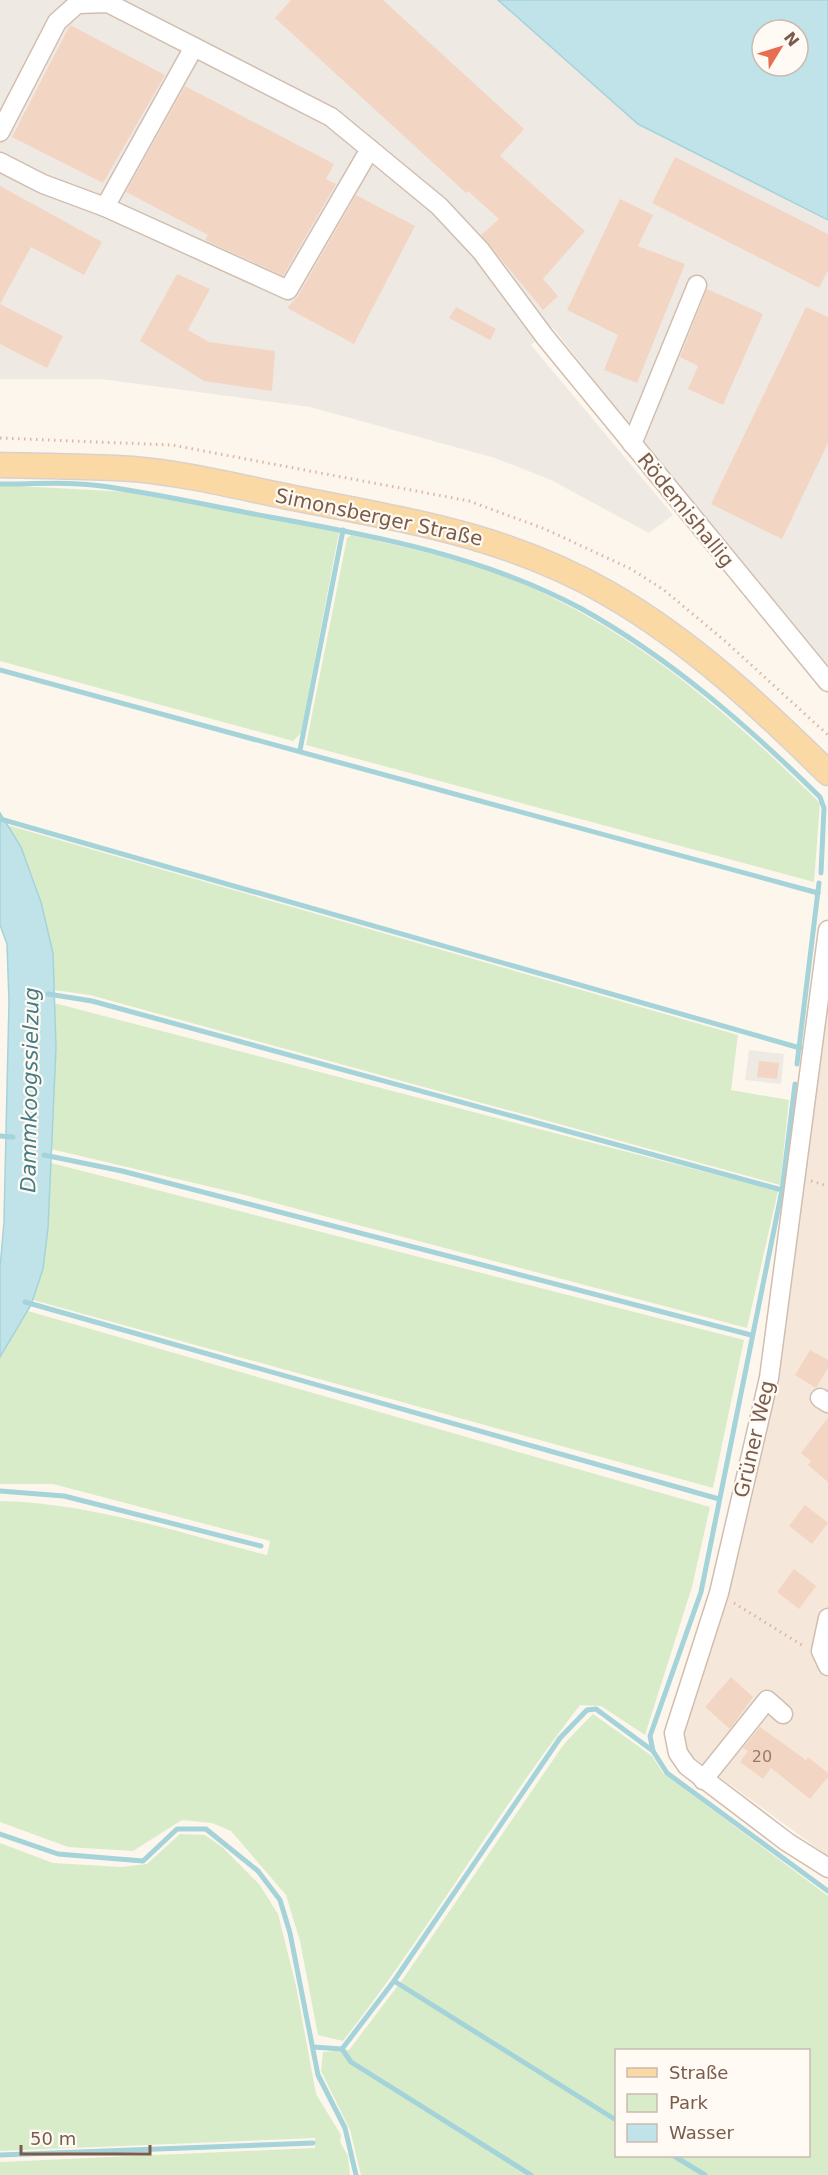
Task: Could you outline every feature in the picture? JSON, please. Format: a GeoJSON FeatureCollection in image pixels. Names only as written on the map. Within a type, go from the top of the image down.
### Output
{"type":"FeatureCollection","features":[{"type":"Feature","properties":{"kind":"main road","name":"Simonsberger Straße"},"geometry":{"type":"LineString","coordinates":[[0,465],[133,469],[185,476],[392,516],[494,542],[545,562],[609,594],[686,644],[749,695],[828,773]]}},
{"type":"Feature","properties":{"kind":"street","name":"Rödemishallig"},"geometry":{"type":"LineString","coordinates":[[0,132],[57,22],[77,4],[108,3],[331,117],[439,206],[481,251],[545,337],[828,682]]}},
{"type":"Feature","properties":{"kind":"street"},"geometry":{"type":"LineString","coordinates":[[105,207],[194,47]]}},
{"type":"Feature","properties":{"kind":"street"},"geometry":{"type":"LineString","coordinates":[[0,162],[43,184],[105,207],[288,291],[370,149]]}},
{"type":"Feature","properties":{"kind":"street"},"geometry":{"type":"LineString","coordinates":[[632,444],[697,285]]}},
{"type":"Feature","properties":{"kind":"street","name":"Grüner Weg"},"geometry":{"type":"LineString","coordinates":[[828,930],[769,1378],[719,1593],[674,1733],[678,1753],[687,1766],[787,1842],[828,1868]]}},
{"type":"Feature","properties":{"kind":"street"},"geometry":{"type":"LineString","coordinates":[[825,1658],[828,1618]]}},
{"type":"Feature","properties":{"kind":"street"},"geometry":{"type":"LineString","coordinates":[[703,1780],[767,1700],[783,1714]]}},
{"type":"Feature","properties":{"kind":"path"},"geometry":{"type":"LineString","coordinates":[[719,1593],[825,1658]]}},
{"type":"Feature","properties":{"kind":"shaded area"},"geometry":{"type":"Polygon","coordinates":[[[0,0],[498,0],[638,124],[828,220],[828,674],[552,327],[531,345],[673,515],[649,533],[551,480],[495,458],[310,407],[101,379],[0,379],[0,0]]]}},
{"type":"Feature","properties":{"kind":"shaded area"},"geometry":{"type":"Polygon","coordinates":[[[828,960],[828,1856],[687,1753],[681,1735],[774,1379],[828,960]]]}},
{"type":"Feature","properties":{"kind":"shaded area"},"geometry":{"type":"Polygon","coordinates":[[[749,1050],[784,1054],[781,1084],[745,1080],[749,1050]]]}},
{"type":"Feature","properties":{"kind":"green space"},"geometry":{"type":"Polygon","coordinates":[[[0,485],[129,492],[339,532],[301,733],[293,741],[0,661],[0,485]]]}},
{"type":"Feature","properties":{"kind":"green space"},"geometry":{"type":"Polygon","coordinates":[[[351,535],[460,561],[496,573],[587,616],[670,671],[747,734],[820,803],[814,882],[306,745],[347,538],[351,535]]]}},
{"type":"Feature","properties":{"kind":"green space"},"geometry":{"type":"Polygon","coordinates":[[[7,825],[738,1035],[731,1090],[789,1100],[780,1185],[90,995],[54,990],[51,947],[42,904],[27,863],[7,825]]]}},
{"type":"Feature","properties":{"kind":"green space"},"geometry":{"type":"Polygon","coordinates":[[[54,1003],[778,1191],[747,1328],[245,1195],[51,1149],[54,1003]]]}},
{"type":"Feature","properties":{"kind":"green space"},"geometry":{"type":"Polygon","coordinates":[[[51,1163],[744,1340],[713,1488],[33,1300],[45,1249],[51,1163]]]}},
{"type":"Feature","properties":{"kind":"green space"},"geometry":{"type":"Polygon","coordinates":[[[28,1311],[710,1507],[692,1587],[645,1735],[601,1706],[580,1705],[519,1788],[404,1958],[343,2041],[318,2035],[300,1941],[286,1895],[231,1831],[212,1823],[182,1820],[133,1851],[68,1847],[0,1822],[0,1501],[68,1507],[102,1513],[267,1555],[270,1541],[53,1484],[0,1484],[0,1357],[28,1311]]]}},
{"type":"Feature","properties":{"kind":"green space"},"geometry":{"type":"Polygon","coordinates":[[[593,1714],[652,1756],[663,1773],[828,1896],[828,2175],[361,2175],[350,2130],[321,2071],[323,2052],[349,2050],[403,1979],[564,1744],[593,1714]]]}},
{"type":"Feature","properties":{"kind":"green space"},"geometry":{"type":"Polygon","coordinates":[[[180,1834],[205,1835],[222,1847],[259,1884],[278,1914],[296,1986],[316,2094],[341,2135],[340,2142],[348,2156],[350,2175],[0,2175],[0,2162],[315,2148],[315,2138],[0,2151],[0,1843],[53,1863],[121,1867],[147,1864],[180,1834]]]}},
{"type":"Feature","properties":{"kind":"water"},"geometry":{"type":"Polygon","coordinates":[[[498,0],[828,0],[828,220],[638,124],[498,0]]]}},
{"type":"Feature","properties":{"kind":"water","name":"Dammkoogssielzug"},"geometry":{"type":"Polygon","coordinates":[[[0,813],[21,847],[41,902],[53,953],[56,1048],[48,1228],[43,1269],[31,1305],[0,1357],[0,1268],[4,1222],[9,1001],[7,944],[0,925],[0,813]]]}},
{"type":"Feature","properties":{"kind":"building"},"geometry":{"type":"Polygon","coordinates":[[[291,0],[383,0],[524,129],[500,156],[585,231],[543,279],[558,296],[543,310],[481,235],[499,219],[468,191],[466,193],[275,18],[291,0]]]}},
{"type":"Feature","properties":{"kind":"building"},"geometry":{"type":"Polygon","coordinates":[[[70,25],[165,75],[103,183],[12,137],[70,25]]]}},
{"type":"Feature","properties":{"kind":"building"},"geometry":{"type":"Polygon","coordinates":[[[185,86],[334,164],[326,179],[336,184],[283,276],[205,240],[208,235],[126,192],[185,86]]]}},
{"type":"Feature","properties":{"kind":"building"},"geometry":{"type":"Polygon","coordinates":[[[675,157],[828,234],[828,270],[819,288],[652,203],[675,157]]]}},
{"type":"Feature","properties":{"kind":"building"},"geometry":{"type":"Polygon","coordinates":[[[0,186],[102,242],[84,275],[31,247],[0,304],[0,186]]]}},
{"type":"Feature","properties":{"kind":"building"},"geometry":{"type":"Polygon","coordinates":[[[356,195],[415,226],[354,344],[287,308],[298,296],[356,195]]]}},
{"type":"Feature","properties":{"kind":"building"},"geometry":{"type":"Polygon","coordinates":[[[620,199],[653,215],[638,246],[685,264],[637,383],[604,370],[618,335],[567,310],[620,199]]]}},
{"type":"Feature","properties":{"kind":"building"},"geometry":{"type":"Polygon","coordinates":[[[177,274],[210,289],[188,330],[209,342],[275,351],[272,391],[204,381],[140,341],[177,274]]]}},
{"type":"Feature","properties":{"kind":"building"},"geometry":{"type":"Polygon","coordinates":[[[707,289],[763,314],[723,405],[688,389],[698,366],[680,357],[707,289]]]}},
{"type":"Feature","properties":{"kind":"building"},"geometry":{"type":"Polygon","coordinates":[[[0,304],[63,336],[47,368],[0,344],[0,304]]]}},
{"type":"Feature","properties":{"kind":"building"},"geometry":{"type":"Polygon","coordinates":[[[456,307],[496,329],[490,340],[449,318],[456,307]]]}},
{"type":"Feature","properties":{"kind":"building"},"geometry":{"type":"Polygon","coordinates":[[[806,307],[828,317],[828,443],[782,539],[711,504],[806,307]]]}},
{"type":"Feature","properties":{"kind":"building"},"geometry":{"type":"Polygon","coordinates":[[[759,1061],[779,1063],[777,1079],[757,1077],[759,1061]]]}},
{"type":"Feature","properties":{"kind":"building"},"geometry":{"type":"Polygon","coordinates":[[[810,1350],[828,1360],[828,1368],[816,1388],[795,1375],[810,1350]]]}},
{"type":"Feature","properties":{"kind":"building"},"geometry":{"type":"Polygon","coordinates":[[[828,1418],[828,1482],[808,1465],[811,1461],[801,1453],[828,1418]]]}},
{"type":"Feature","properties":{"kind":"building"},"geometry":{"type":"Polygon","coordinates":[[[805,1505],[828,1523],[812,1544],[789,1526],[805,1505]]]}},
{"type":"Feature","properties":{"kind":"building"},"geometry":{"type":"Polygon","coordinates":[[[794,1569],[816,1586],[799,1609],[777,1592],[794,1569]]]}},
{"type":"Feature","properties":{"kind":"building"},"geometry":{"type":"Polygon","coordinates":[[[731,1677],[753,1697],[730,1729],[705,1707],[731,1677]]]}},
{"type":"Feature","properties":{"kind":"building"},"geometry":{"type":"Polygon","coordinates":[[[760,1727],[806,1760],[808,1757],[828,1773],[828,1777],[810,1799],[771,1768],[763,1779],[740,1762],[748,1751],[743,1748],[760,1727]]]}},
{"type":"Feature","properties":{"kind":"waterway"},"geometry":{"type":"LineString","coordinates":[[0,484],[95,485],[350,532],[469,562],[545,591],[615,628],[677,672],[737,720],[820,797],[824,808],[821,873]]}},
{"type":"Feature","properties":{"kind":"waterway"},"geometry":{"type":"LineString","coordinates":[[300,750],[343,530]]}},
{"type":"Feature","properties":{"kind":"waterway"},"geometry":{"type":"LineString","coordinates":[[0,670],[818,893]]}},
{"type":"Feature","properties":{"kind":"waterway"},"geometry":{"type":"LineString","coordinates":[[0,819],[800,1048]]}},
{"type":"Feature","properties":{"kind":"waterway"},"geometry":{"type":"LineString","coordinates":[[797,1064],[819,883]]}},
{"type":"Feature","properties":{"kind":"waterway","name":"Dammkoogssielzug"},"geometry":{"type":"LineString","coordinates":[[48,994],[92,1001],[782,1190]]}},
{"type":"Feature","properties":{"kind":"waterway"},"geometry":{"type":"LineString","coordinates":[[795,1084],[782,1190],[701,1592],[650,1736],[653,1751],[667,1773],[828,1891]]}},
{"type":"Feature","properties":{"kind":"waterway","name":"Dammkoogssielzug"},"geometry":{"type":"LineString","coordinates":[[0,1136],[13,1137]]}},
{"type":"Feature","properties":{"kind":"waterway","name":"Dammkoogssielzug"},"geometry":{"type":"LineString","coordinates":[[44,1155],[122,1171],[751,1335]]}},
{"type":"Feature","properties":{"kind":"waterway"},"geometry":{"type":"LineString","coordinates":[[25,1302],[719,1499]]}},
{"type":"Feature","properties":{"kind":"waterway"},"geometry":{"type":"LineString","coordinates":[[0,1491],[64,1496],[261,1546]]}},
{"type":"Feature","properties":{"kind":"waterway"},"geometry":{"type":"LineString","coordinates":[[313,2047],[342,2049],[394,1981],[560,1738],[587,1710],[596,1709],[653,1751]]}},
{"type":"Feature","properties":{"kind":"waterway"},"geometry":{"type":"LineString","coordinates":[[0,1834],[58,1854],[143,1861],[177,1829],[206,1829],[258,1871],[280,1900],[290,1933],[318,2075],[345,2128],[356,2175]]}},
{"type":"Feature","properties":{"kind":"waterway"},"geometry":{"type":"LineString","coordinates":[[394,1981],[615,2119]]}},
{"type":"Feature","properties":{"kind":"waterway"},"geometry":{"type":"LineString","coordinates":[[342,2049],[351,2062],[531,2175]]}},
{"type":"Feature","properties":{"kind":"waterway"},"geometry":{"type":"LineString","coordinates":[[0,2155],[313,2143]]}},
{"type":"Feature","properties":{"kind":"waterway"},"geometry":{"type":"LineString","coordinates":[[676,2157],[705,2175]]}}]}
